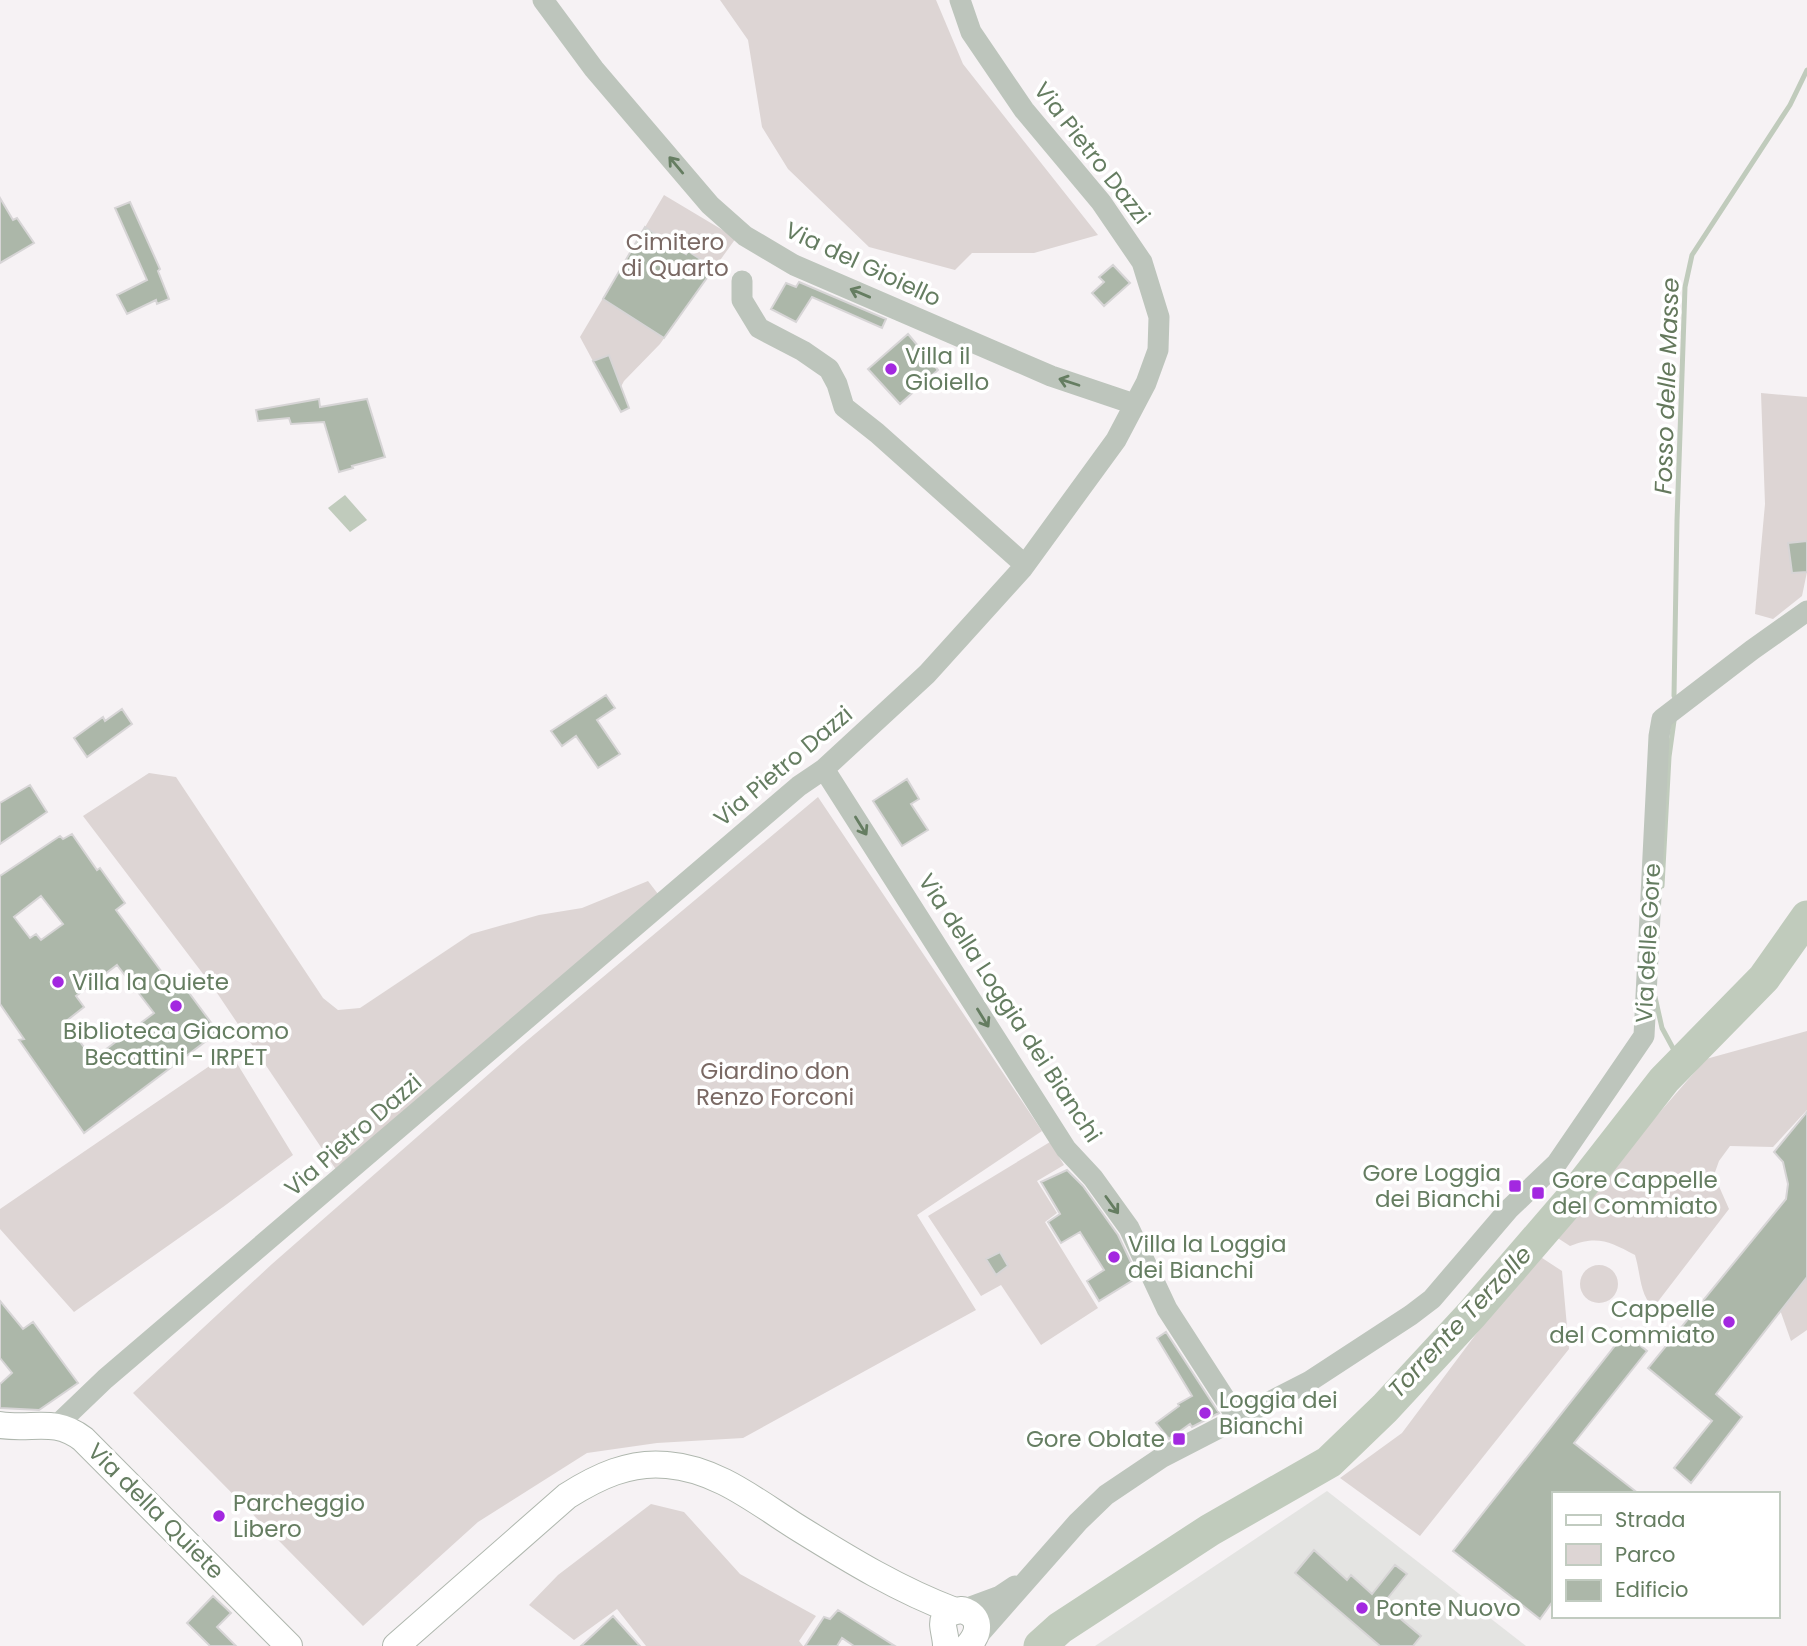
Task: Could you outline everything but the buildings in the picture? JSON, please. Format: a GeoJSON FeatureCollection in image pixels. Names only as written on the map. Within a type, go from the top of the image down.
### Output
{"type":"FeatureCollection","features":[{"type":"Feature","properties":{"kind":"main road"},"geometry":{"type":"LineString","coordinates":[[0,1426],[57,1425]]}},
{"type":"Feature","properties":{"kind":"main road","name":"Via della Quiete"},"geometry":{"type":"LineString","coordinates":[[57,1425],[68,1427],[83,1439],[289,1646]]}},
{"type":"Feature","properties":{"kind":"main road"},"geometry":{"type":"LineString","coordinates":[[396,1646],[560,1501],[595,1480],[637,1466],[678,1466],[728,1483],[885,1581],[958,1636]]}},
{"type":"Feature","properties":{"kind":"street","name":"Via del Gioiello"},"geometry":{"type":"LineString","coordinates":[[543,0],[594,69],[710,205],[746,236],[794,265],[1038,370],[1134,404]]}},
{"type":"Feature","properties":{"kind":"street","name":"Via Pietro Dazzi"},"geometry":{"type":"LineString","coordinates":[[57,1425],[105,1379],[789,794],[824,769],[927,674],[1025,565],[1116,440],[1146,383],[1158,350],[1159,317],[1142,262],[1101,202],[1024,110],[971,32],[960,0]]}},
{"type":"Feature","properties":{"kind":"street"},"geometry":{"type":"LineString","coordinates":[[741,281],[742,300],[759,328],[803,351],[829,369],[844,407],[1025,565]]}},
{"type":"Feature","properties":{"kind":"street","name":"Via delle Gore"},"geometry":{"type":"LineString","coordinates":[[958,1636],[1031,1576],[1083,1516],[1106,1495],[1161,1458],[1310,1381],[1432,1299],[1509,1209],[1557,1163],[1644,1036],[1659,728],[1662,719],[1807,611]]}},
{"type":"Feature","properties":{"kind":"street","name":"Via della Loggia dei Bianchi"},"geometry":{"type":"LineString","coordinates":[[824,769],[1066,1149],[1093,1178],[1129,1228],[1167,1309],[1238,1419]]}},
{"type":"Feature","properties":{"kind":"street","name":"Via delle Gore"},"geometry":{"type":"LineString","coordinates":[[958,1636],[1000,1596],[1031,1576]]}},
{"type":"Feature","properties":{"kind":"shaded area"},"geometry":{"type":"Polygon","coordinates":[[[345,495],[367,520],[350,532],[328,508],[345,495]]]}},
{"type":"Feature","properties":{"kind":"shaded area"},"geometry":{"type":"Polygon","coordinates":[[[1327,1491],[1526,1646],[1095,1646],[1327,1491]]]}},
{"type":"Feature","properties":{"kind":"green space"},"geometry":{"type":"Polygon","coordinates":[[[720,0],[936,0],[963,64],[1098,235],[1034,253],[972,253],[955,270],[869,247],[788,169],[762,127],[748,40],[720,0]]]}},
{"type":"Feature","properties":{"kind":"green space","name":"Cimitero di Quarto"},"geometry":{"type":"Polygon","coordinates":[[[664,195],[736,238],[660,344],[624,381],[614,400],[580,337],[664,195]]]}},
{"type":"Feature","properties":{"kind":"green space"},"geometry":{"type":"Polygon","coordinates":[[[1761,393],[1807,397],[1807,572],[1802,596],[1773,619],[1755,614],[1765,504],[1761,393]]]}},
{"type":"Feature","properties":{"kind":"green space"},"geometry":{"type":"Polygon","coordinates":[[[149,773],[176,777],[323,998],[338,1010],[360,1008],[471,934],[539,915],[582,908],[648,881],[658,894],[337,1171],[213,987],[83,816],[149,773]]]}},
{"type":"Feature","properties":{"kind":"green space","name":"Giardino don Renzo Forconi"},"geometry":{"type":"Polygon","coordinates":[[[818,797],[1042,1131],[917,1215],[976,1310],[743,1438],[657,1443],[587,1453],[478,1522],[363,1626],[133,1393],[272,1264],[523,1044],[818,797]]]}},
{"type":"Feature","properties":{"kind":"green space"},"geometry":{"type":"Polygon","coordinates":[[[1807,1031],[1807,1110],[1773,1147],[1730,1146],[1719,1161],[1714,1175],[1729,1209],[1653,1308],[1643,1289],[1635,1255],[1604,1241],[1588,1241],[1570,1246],[1553,1235],[1706,1059],[1807,1031]]]}},
{"type":"Feature","properties":{"kind":"green space"},"geometry":{"type":"Polygon","coordinates":[[[230,1052],[293,1155],[74,1312],[0,1229],[0,1209],[230,1052]]]}},
{"type":"Feature","properties":{"kind":"green space"},"geometry":{"type":"Polygon","coordinates":[[[1050,1142],[1064,1165],[1037,1181],[1057,1213],[1045,1222],[1098,1308],[1041,1345],[1001,1285],[981,1296],[928,1216],[1050,1142]]]}},
{"type":"Feature","properties":{"kind":"green space"},"geometry":{"type":"Polygon","coordinates":[[[1536,1254],[1562,1271],[1569,1349],[1420,1536],[1340,1478],[1402,1433],[1536,1254]]]}},
{"type":"Feature","properties":{"kind":"green space"},"geometry":{"type":"Polygon","coordinates":[[[1807,1264],[1807,1330],[1791,1341],[1779,1307],[1807,1264]]]}},
{"type":"Feature","properties":{"kind":"green space"},"geometry":{"type":"Polygon","coordinates":[[[1599,1265],[1613,1270],[1618,1284],[1613,1298],[1599,1303],[1585,1298],[1580,1284],[1585,1270],[1599,1265]]]}},
{"type":"Feature","properties":{"kind":"green space"},"geometry":{"type":"Polygon","coordinates":[[[651,1504],[684,1512],[740,1574],[816,1616],[799,1641],[803,1646],[646,1646],[617,1609],[574,1640],[529,1605],[558,1575],[651,1504]]]}},
{"type":"Feature","properties":{"kind":"waterway","name":"Fosso delle Masse"},"geometry":{"type":"LineString","coordinates":[[1674,696],[1685,287],[1692,255],[1790,105],[1807,70]]}},
{"type":"Feature","properties":{"kind":"waterway","name":"Fosso delle Masse"},"geometry":{"type":"LineString","coordinates":[[1662,886],[1669,757],[1674,721]]}},
{"type":"Feature","properties":{"kind":"waterway","name":"Torrente Terzolle"},"geometry":{"type":"LineString","coordinates":[[1040,1646],[1060,1628],[1210,1530],[1329,1462],[1385,1408],[1472,1314],[1572,1198],[1664,1080],[1764,978],[1807,917]]}},
{"type":"Feature","properties":{"kind":"waterway","name":"Fosso delle Masse"},"geometry":{"type":"LineString","coordinates":[[1655,997],[1662,1028],[1681,1063]]}},
{"type":"Feature","properties":{"kind":"place","name":"Villa il Gioiello"},"geometry":{"type":"Point","coordinates":[891,369]}},
{"type":"Feature","properties":{"kind":"place","name":"Villa la Quiete"},"geometry":{"type":"Point","coordinates":[58,982]}},
{"type":"Feature","properties":{"kind":"place","name":"Biblioteca Giacomo Becattini - IRPET"},"geometry":{"type":"Point","coordinates":[176,1006]}},
{"type":"Feature","properties":{"kind":"place","name":"Gore Loggia dei Bianchi"},"geometry":{"type":"Point","coordinates":[1515,1186]}},
{"type":"Feature","properties":{"kind":"place","name":"Gore Cappelle del Commiato"},"geometry":{"type":"Point","coordinates":[1538,1193]}},
{"type":"Feature","properties":{"kind":"place","name":"Villa la Loggia dei Bianchi"},"geometry":{"type":"Point","coordinates":[1114,1257]}},
{"type":"Feature","properties":{"kind":"place","name":"Cappelle del Commiato"},"geometry":{"type":"Point","coordinates":[1729,1322]}},
{"type":"Feature","properties":{"kind":"place","name":"Loggia dei Bianchi"},"geometry":{"type":"Point","coordinates":[1205,1413]}},
{"type":"Feature","properties":{"kind":"place","name":"Gore Oblate"},"geometry":{"type":"Point","coordinates":[1179,1439]}},
{"type":"Feature","properties":{"kind":"place","name":"Parcheggio Libero"},"geometry":{"type":"Point","coordinates":[219,1516]}},
{"type":"Feature","properties":{"kind":"place","name":"Ponte Nuovo"},"geometry":{"type":"Point","coordinates":[1362,1608]}}]}
